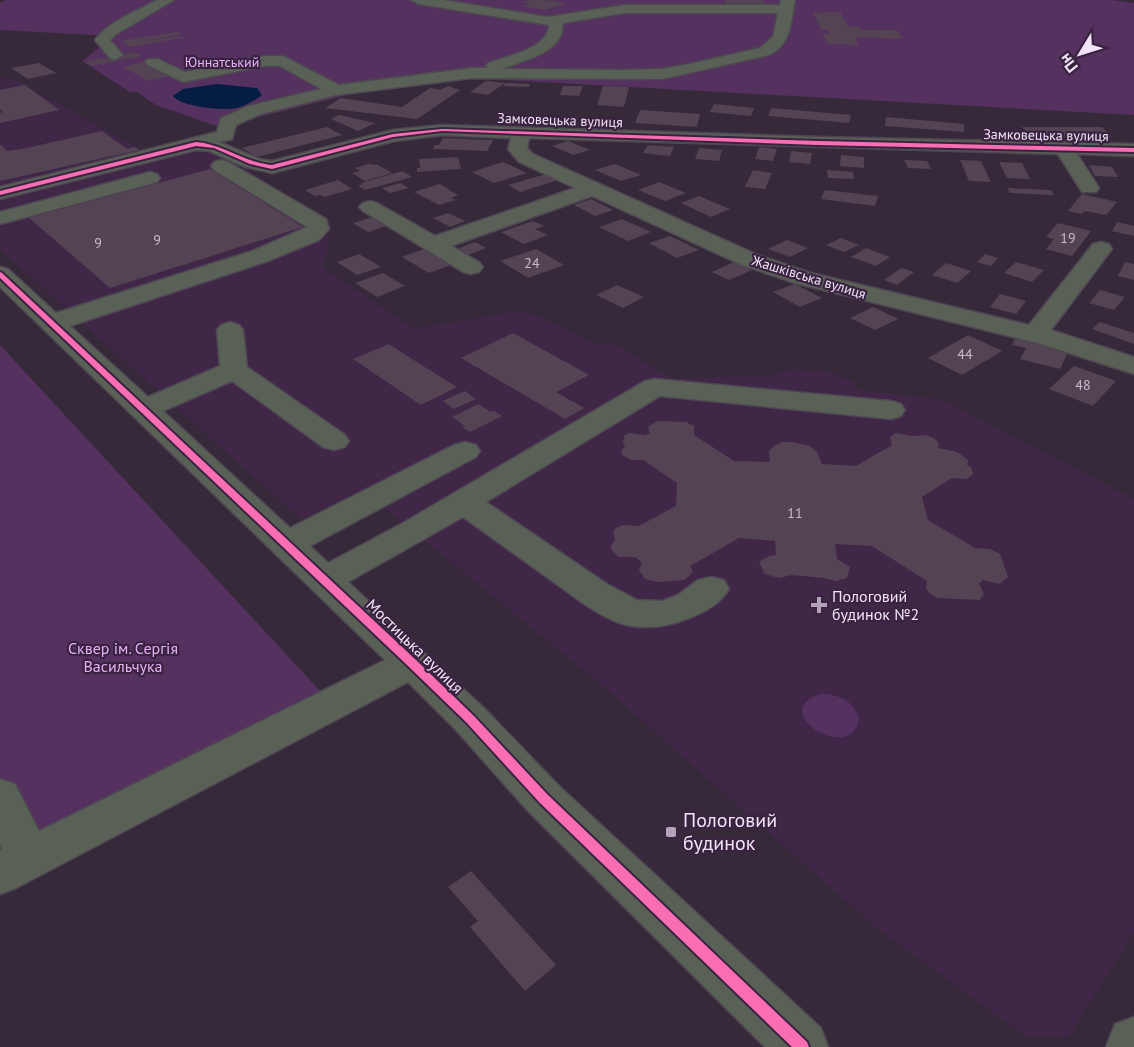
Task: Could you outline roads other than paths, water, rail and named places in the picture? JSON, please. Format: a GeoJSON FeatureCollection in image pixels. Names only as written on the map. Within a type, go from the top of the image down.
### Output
{"type":"FeatureCollection","features":[{"type":"Feature","properties":{"kind":"street"},"geometry":{"type":"LineString","coordinates":[[114,56],[102,40],[110,32],[168,0]]}},
{"type":"Feature","properties":{"kind":"street"},"geometry":{"type":"LineString","coordinates":[[142,157],[226,135],[227,122],[255,110],[336,90],[472,73],[662,74],[765,51],[780,39],[786,4],[625,9],[556,20],[538,20],[418,0]]}},
{"type":"Feature","properties":{"kind":"street"},"geometry":{"type":"LineString","coordinates":[[472,73],[531,54],[552,41],[556,30],[556,20]]}},
{"type":"Feature","properties":{"kind":"street"},"geometry":{"type":"LineString","coordinates":[[154,83],[265,61],[283,61],[336,90]]}},
{"type":"Feature","properties":{"kind":"street"},"geometry":{"type":"LineString","coordinates":[[153,62],[183,77]]}},
{"type":"Feature","properties":{"kind":"street","name":"Замковецька вулиця"},"geometry":{"type":"LineString","coordinates":[[0,193],[196,144],[210,144],[249,163],[261,167],[272,167],[401,135],[442,130],[1134,150]]}},
{"type":"Feature","properties":{"kind":"street","name":"Жашківська вулиця"},"geometry":{"type":"LineString","coordinates":[[521,133],[517,149],[526,158],[750,260],[803,278],[1035,334],[1134,366]]}},
{"type":"Feature","properties":{"kind":"street"},"geometry":{"type":"LineString","coordinates":[[401,135],[410,142],[413,152]]}},
{"type":"Feature","properties":{"kind":"street"},"geometry":{"type":"LineString","coordinates":[[1064,149],[1089,188]]}},
{"type":"Feature","properties":{"kind":"street"},"geometry":{"type":"LineString","coordinates":[[52,323],[260,256],[311,235],[318,229],[318,224],[221,166],[201,165]]}},
{"type":"Feature","properties":{"kind":"street"},"geometry":{"type":"LineString","coordinates":[[2,219],[166,174]]}},
{"type":"Feature","properties":{"kind":"street"},"geometry":{"type":"LineString","coordinates":[[431,245],[592,189]]}},
{"type":"Feature","properties":{"kind":"street"},"geometry":{"type":"LineString","coordinates":[[370,207],[471,267]]}},
{"type":"Feature","properties":{"kind":"street"},"geometry":{"type":"LineString","coordinates":[[1035,334],[1101,249]]}},
{"type":"Feature","properties":{"kind":"street","name":"Мостицька вулиця"},"geometry":{"type":"LineString","coordinates":[[0,274],[412,663],[470,719],[544,799],[802,1047]]}},
{"type":"Feature","properties":{"kind":"street"},"geometry":{"type":"LineString","coordinates":[[230,330],[234,370],[334,441]]}},
{"type":"Feature","properties":{"kind":"street"},"geometry":{"type":"LineString","coordinates":[[142,410],[234,370]]}},
{"type":"Feature","properties":{"kind":"street"},"geometry":{"type":"LineString","coordinates":[[324,580],[464,501],[655,387],[891,410]]}},
{"type":"Feature","properties":{"kind":"street"},"geometry":{"type":"LineString","coordinates":[[287,544],[465,451]]}},
{"type":"Feature","properties":{"kind":"street"},"geometry":{"type":"LineString","coordinates":[[464,501],[594,593],[630,613],[664,614],[691,604],[711,589]]}},
{"type":"Feature","properties":{"kind":"street"},"geometry":{"type":"LineString","coordinates":[[0,796],[14,865],[168,789],[412,663]]}},
{"type":"Feature","properties":{"kind":"water"},"geometry":{"type":"Polygon","coordinates":[[[217,84],[257,88],[262,95],[250,103],[231,109],[193,105],[173,96],[183,89],[217,84]]]}},
{"type":"Feature","properties":{"kind":"place","name":"Пологовий будинок №2"},"geometry":{"type":"Point","coordinates":[819,605]}},
{"type":"Feature","properties":{"kind":"place","name":"Пологовий будинок"},"geometry":{"type":"Point","coordinates":[671,832]}},
{"type":"Feature","properties":{"kind":"park label","name":"Юннатський"},"geometry":{"type":"Point","coordinates":[222,62]}},
{"type":"Feature","properties":{"kind":"park label","name":"Сквер ім. Сергія Васильчука"},"geometry":{"type":"Point","coordinates":[123,657]}}]}
